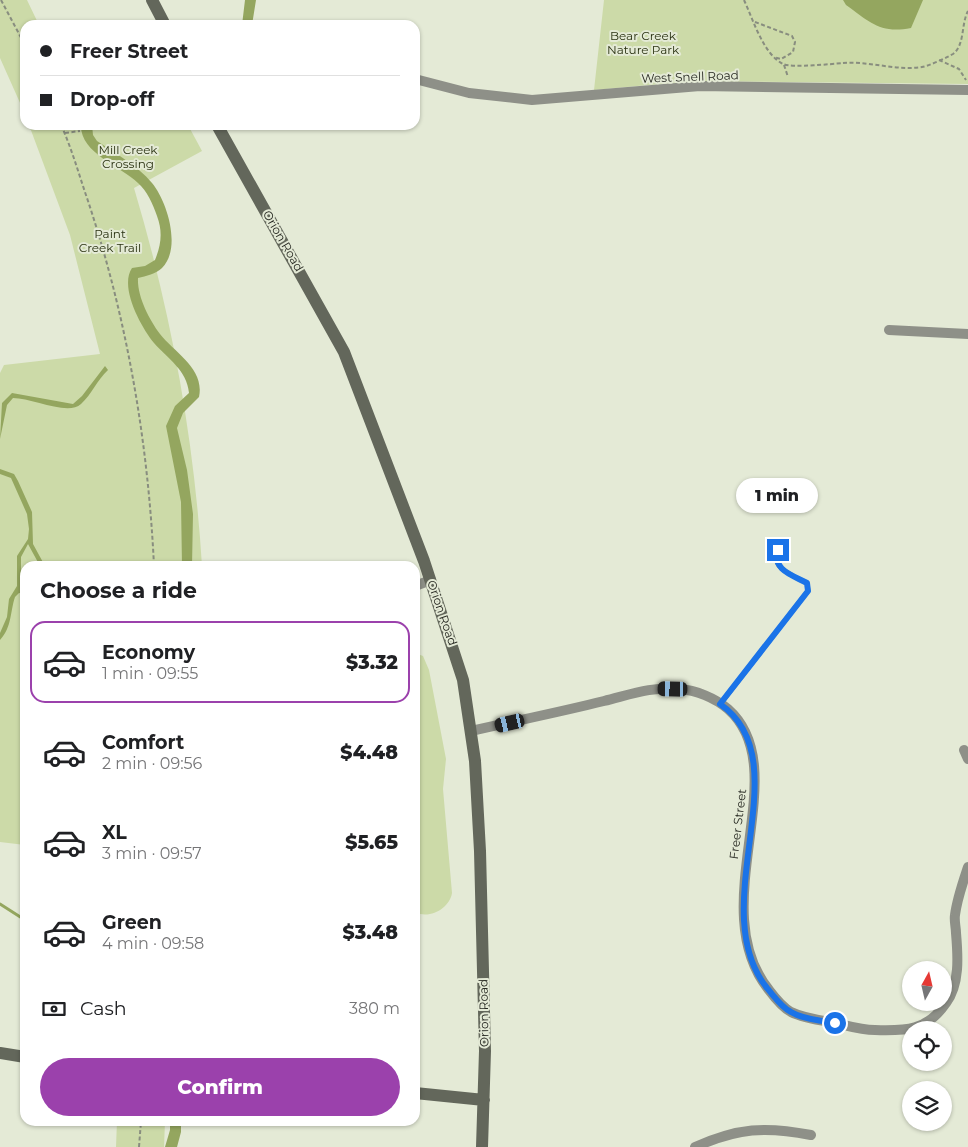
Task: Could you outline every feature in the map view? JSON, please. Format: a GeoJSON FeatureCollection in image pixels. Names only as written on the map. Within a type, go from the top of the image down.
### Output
{"type":"FeatureCollection","features":[{"type":"Feature","properties":{"kind":"street"},"geometry":{"type":"LineString","coordinates":[[152,0],[162,20]]}},
{"type":"Feature","properties":{"kind":"street","name":"West Snell Road"},"geometry":{"type":"LineString","coordinates":[[420,80],[469,93],[532,100],[700,86],[967,86]]}},
{"type":"Feature","properties":{"kind":"street","name":"Orion Road"},"geometry":{"type":"LineString","coordinates":[[220,130],[344,352],[431,580],[463,680],[471,731],[480,851],[484,1100],[482,1147]]}},
{"type":"Feature","properties":{"kind":"street"},"geometry":{"type":"LineString","coordinates":[[889,330],[968,334]]}},
{"type":"Feature","properties":{"kind":"street"},"geometry":{"type":"LineString","coordinates":[[420,584],[431,580]]}},
{"type":"Feature","properties":{"kind":"street","name":"Freer Street"},"geometry":{"type":"LineString","coordinates":[[471,731],[606,701],[641,690],[679,689],[711,698],[729,710],[743,728],[752,753],[756,777],[744,880],[746,939],[754,966],[763,983],[777,1000],[791,1012],[857,1030],[911,1030],[935,1016],[947,1003],[954,988],[957,965],[955,916],[968,867]]}},
{"type":"Feature","properties":{"kind":"street"},"geometry":{"type":"LineString","coordinates":[[0,1053],[20,1056]]}},
{"type":"Feature","properties":{"kind":"street"},"geometry":{"type":"LineString","coordinates":[[420,1094],[484,1100]]}},
{"type":"Feature","properties":{"kind":"street"},"geometry":{"type":"LineString","coordinates":[[695,1147],[726,1134],[745,1130],[781,1129],[811,1135]]}},
{"type":"Feature","properties":{"kind":"lane"},"geometry":{"type":"LineString","coordinates":[[720,704],[808,591],[807,583],[781,569],[777,564],[776,557],[783,544]]}},
{"type":"Feature","properties":{"kind":"path"},"geometry":{"type":"LineString","coordinates":[[1,0],[20,36]]}},
{"type":"Feature","properties":{"kind":"path"},"geometry":{"type":"LineString","coordinates":[[744,0],[765,47],[773,57],[784,65],[851,63],[914,68],[932,65],[953,54],[960,46],[965,18],[968,12]]}},
{"type":"Feature","properties":{"kind":"path"},"geometry":{"type":"LineString","coordinates":[[755,22],[792,36],[795,42],[793,52],[781,59],[773,57]]}},
{"type":"Feature","properties":{"kind":"path"},"geometry":{"type":"LineString","coordinates":[[939,60],[959,69],[967,86]]}},
{"type":"Feature","properties":{"kind":"path"},"geometry":{"type":"LineString","coordinates":[[784,65],[790,87]]}},
{"type":"Feature","properties":{"kind":"path"},"geometry":{"type":"LineString","coordinates":[[64,130],[116,296],[131,366],[144,449],[154,561]]}},
{"type":"Feature","properties":{"kind":"path"},"geometry":{"type":"LineString","coordinates":[[65,133],[80,131]]}},
{"type":"Feature","properties":{"kind":"path"},"geometry":{"type":"LineString","coordinates":[[139,1147],[141,1126]]}},
{"type":"Feature","properties":{"kind":"green space"},"geometry":{"type":"Polygon","coordinates":[[[0,0],[27,0],[37,20],[20,20],[20,103],[0,58],[0,0]]]}},
{"type":"Feature","properties":{"kind":"green space","name":"Bear Creek Nature Park"},"geometry":{"type":"Polygon","coordinates":[[[604,0],[968,0],[968,84],[692,81],[594,90],[604,0]]]}},
{"type":"Feature","properties":{"kind":"green space"},"geometry":{"type":"Polygon","coordinates":[[[31,130],[191,130],[202,151],[134,188],[159,281],[179,375],[193,470],[202,561],[20,561],[20,844],[0,842],[0,373],[4,365],[100,354],[70,235],[31,130]]]}},
{"type":"Feature","properties":{"kind":"green space"},"geometry":{"type":"Polygon","coordinates":[[[420,655],[423,656],[429,670],[446,759],[443,789],[452,893],[451,898],[441,910],[420,914],[420,655]]]}},
{"type":"Feature","properties":{"kind":"green space"},"geometry":{"type":"Polygon","coordinates":[[[117,1126],[165,1126],[164,1147],[116,1147],[117,1126]]]}},
{"type":"Feature","properties":{"kind":"shaded area"},"geometry":{"type":"Polygon","coordinates":[[[245,0],[256,0],[253,20],[243,20],[245,0]]]}},
{"type":"Feature","properties":{"kind":"shaded area"},"geometry":{"type":"Polygon","coordinates":[[[843,0],[923,0],[911,28],[891,29],[883,28],[862,17],[846,5],[843,0]]]}},
{"type":"Feature","properties":{"kind":"shaded area"},"geometry":{"type":"Polygon","coordinates":[[[82,130],[92,130],[97,141],[133,165],[158,191],[167,213],[172,237],[168,259],[157,272],[138,278],[138,285],[144,307],[152,321],[160,334],[193,370],[198,378],[200,387],[199,397],[183,413],[177,428],[187,470],[193,514],[192,561],[182,561],[181,502],[166,426],[175,406],[189,393],[181,371],[154,343],[143,327],[133,307],[128,285],[132,268],[145,266],[155,260],[159,249],[159,222],[152,202],[138,183],[102,158],[82,135],[82,130]]]}},
{"type":"Feature","properties":{"kind":"shaded area"},"geometry":{"type":"Polygon","coordinates":[[[105,366],[108,370],[85,400],[75,407],[59,407],[13,398],[7,405],[0,439],[2,403],[12,393],[73,404],[82,396],[105,366]]]}},
{"type":"Feature","properties":{"kind":"shaded area"},"geometry":{"type":"Polygon","coordinates":[[[0,469],[14,474],[18,481],[32,512],[33,544],[42,561],[37,561],[28,544],[20,561],[20,593],[15,597],[9,625],[0,640],[0,633],[7,617],[9,599],[17,586],[17,556],[28,539],[29,529],[27,514],[11,478],[0,474],[0,469]]]}},
{"type":"Feature","properties":{"kind":"shaded area"},"geometry":{"type":"Polygon","coordinates":[[[170,1126],[181,1126],[177,1147],[165,1147],[170,1126]]]}},
{"type":"Feature","properties":{"kind":"waterway"},"geometry":{"type":"LineString","coordinates":[[0,904],[20,917]]}},
{"type":"Feature","properties":{"kind":"route"},"geometry":{"type":"LineString","coordinates":[[778,550],[777,564],[781,569],[807,583],[808,591],[720,704],[729,710],[743,728],[752,753],[756,777],[744,880],[743,910],[746,939],[754,966],[763,983],[777,1000],[791,1012],[812,1019],[835,1023]]}},
{"type":"Feature","properties":{"kind":"park label","name":"Mill Creek Crossing"},"geometry":{"type":"Point","coordinates":[128,157]}},
{"type":"Feature","properties":{"kind":"park label","name":"Paint Creek Trail"},"geometry":{"type":"Point","coordinates":[110,241]}}]}
